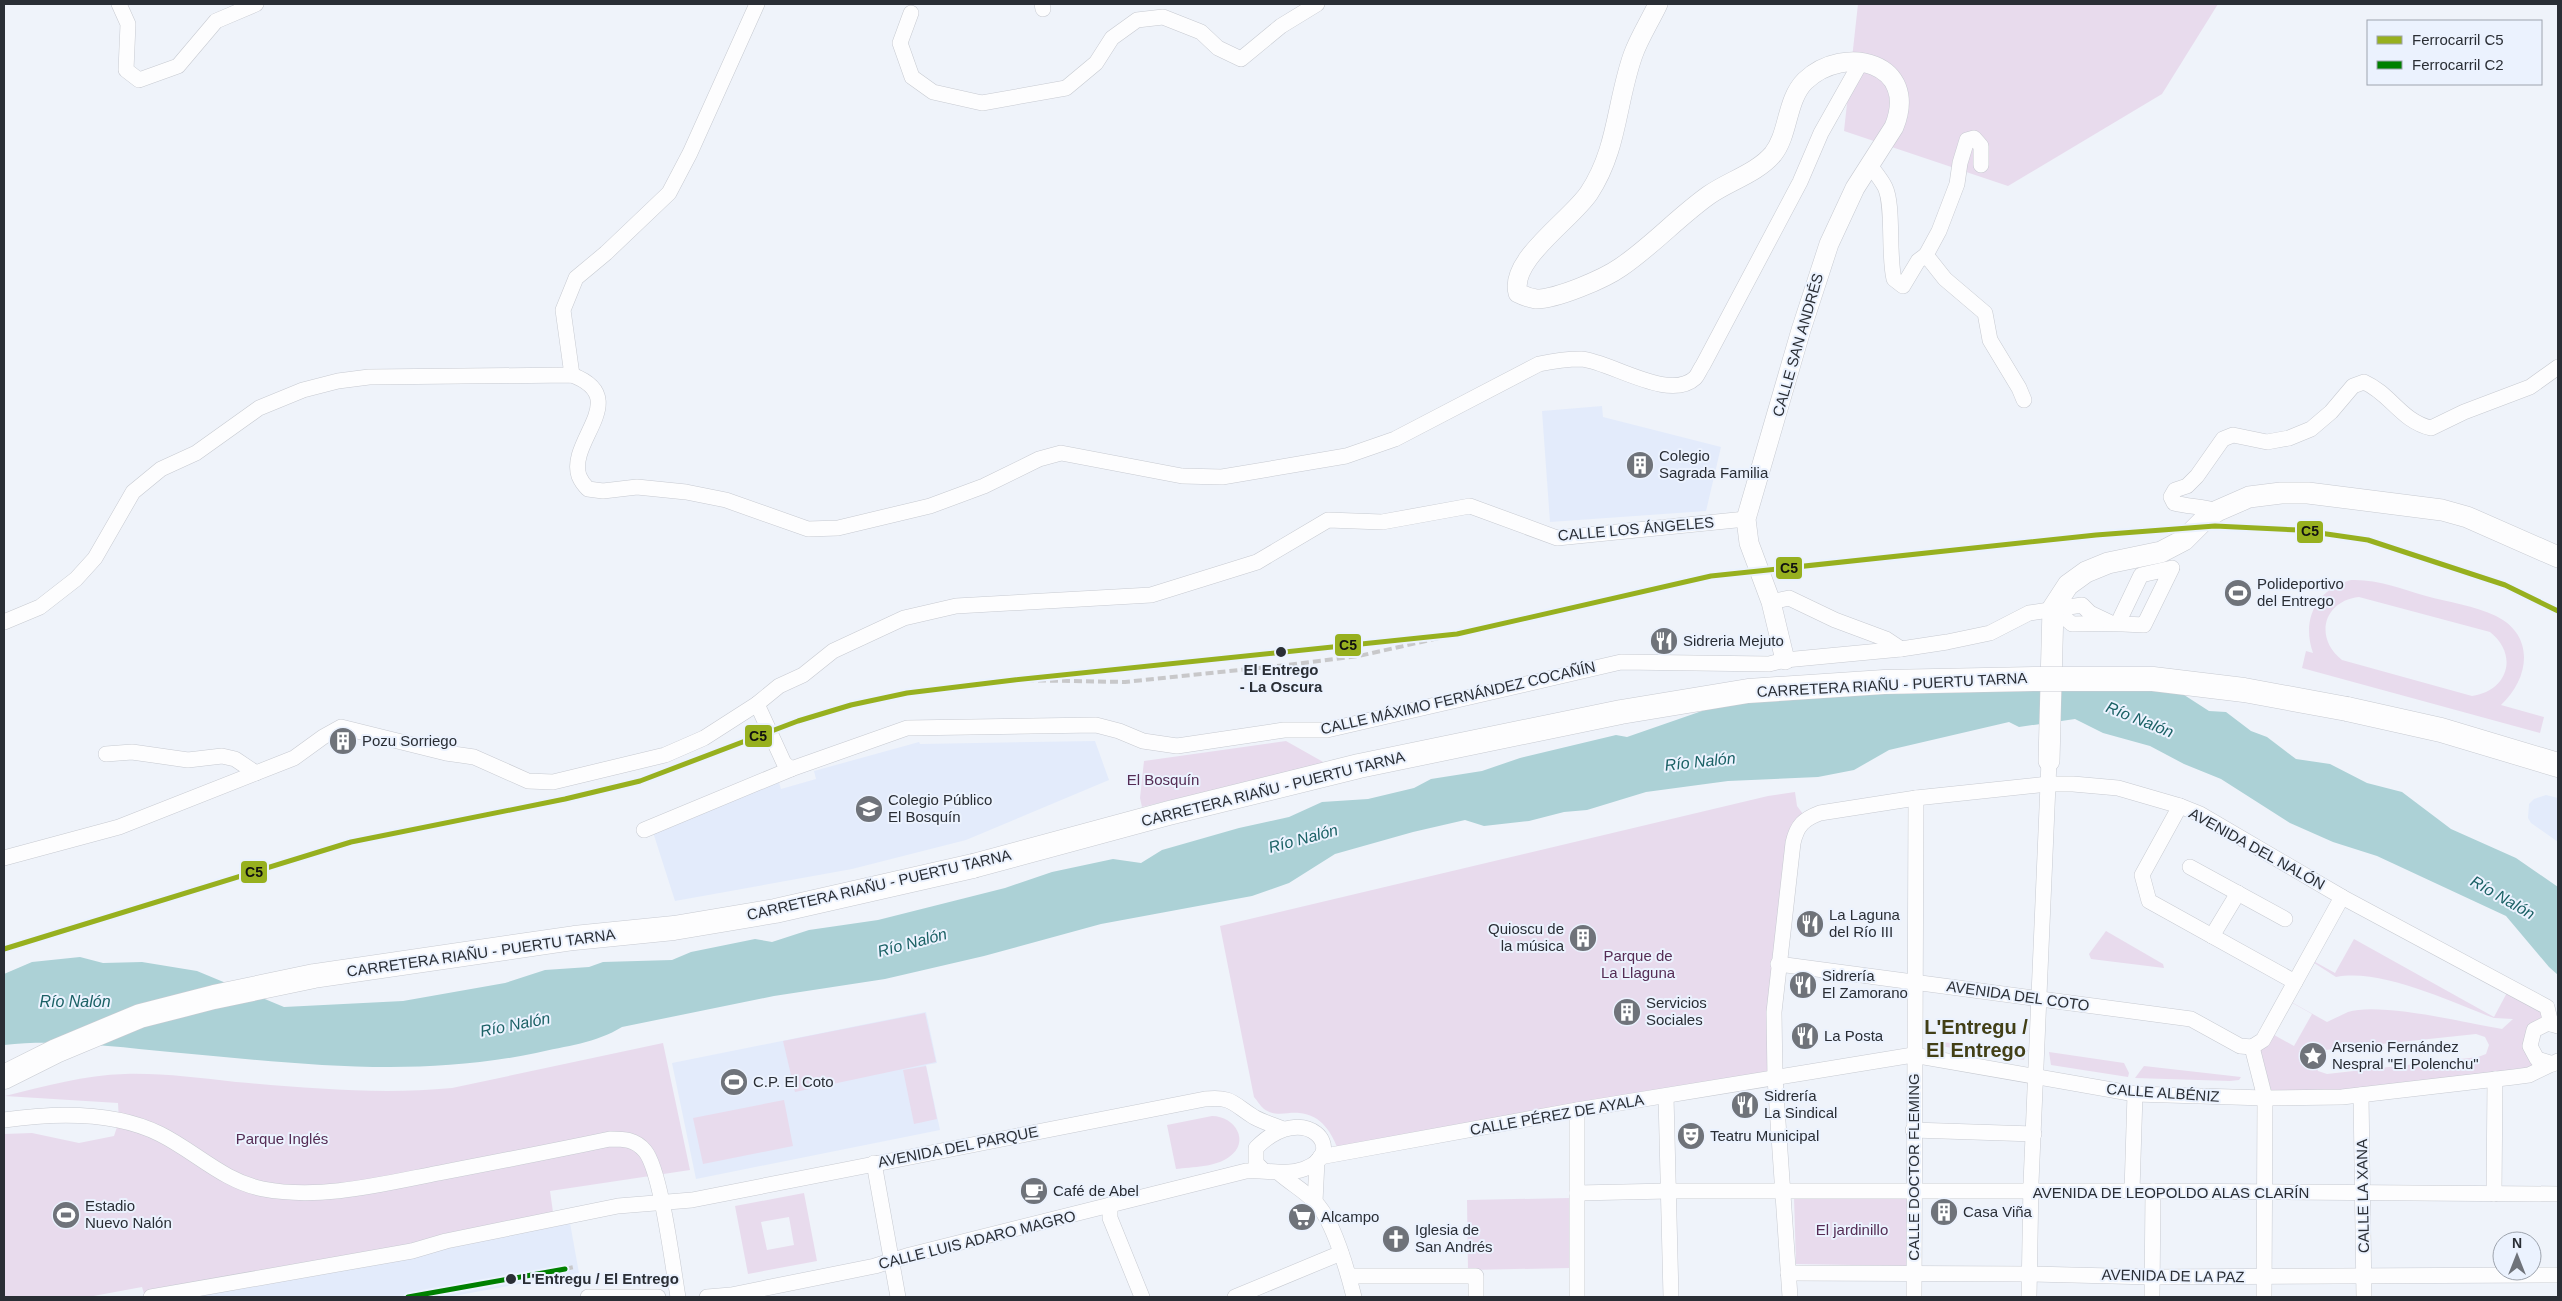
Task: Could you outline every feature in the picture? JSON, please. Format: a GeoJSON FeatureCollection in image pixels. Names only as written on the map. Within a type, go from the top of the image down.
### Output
{"type":"FeatureCollection","features":[{"type":"Feature","properties":{"kind":"main road"},"geometry":{"type":"LineString","coordinates":[[2049,761],[2053,608],[2068,585],[2086,572],[2108,563],[2161,552],[2184,540],[2211,515],[2249,497],[2281,493],[2308,493],[2442,510],[2468,517],[2558,557]]}},
{"type":"Feature","properties":{"kind":"main road","name":"CARRETERA RIAÑU - PUERTU TARNA"},"geometry":{"type":"LineString","coordinates":[[4,1077],[56,1051],[140,1016],[214,997],[314,976],[574,938],[674,928],[775,911],[973,866],[1169,813],[1359,766],[1621,712],[1748,691],[1884,682],[2035,678],[2153,679],[2244,690],[2347,709],[2441,730],[2558,766]]}},
{"type":"Feature","properties":{"kind":"street"},"geometry":{"type":"LineString","coordinates":[[119,4],[128,24],[126,70],[140,80],[178,66],[216,21],[256,4]]}},
{"type":"Feature","properties":{"kind":"street"},"geometry":{"type":"LineString","coordinates":[[572,375],[563,310],[576,278],[606,253],[669,193],[690,153],[756,4]]}},
{"type":"Feature","properties":{"kind":"street"},"geometry":{"type":"LineString","coordinates":[[911,13],[900,43],[912,77],[933,92],[982,103],[1066,88],[1096,63],[1112,38],[1137,20],[1163,18],[1201,32],[1218,48],[1241,59],[1281,26],[1317,4]]}},
{"type":"Feature","properties":{"kind":"street"},"geometry":{"type":"LineString","coordinates":[[1658,4],[1632,56],[1611,150],[1603,168],[1583,200],[1523,267],[1516,286],[1518,293],[1526,297],[1549,297],[1608,275],[1622,266],[1710,194],[1769,158],[1779,142],[1798,92],[1805,81],[1825,68],[1839,64],[1861,62]]}},
{"type":"Feature","properties":{"kind":"street"},"geometry":{"type":"LineString","coordinates":[[4,622],[40,607],[76,580],[95,558],[133,492],[161,469],[196,453],[259,408],[303,390],[338,381],[369,377],[572,375],[588,381],[596,394],[598,410],[579,459],[579,476],[588,489],[603,491],[637,488],[686,492],[726,500],[808,529],[838,528],[930,506],[984,486],[1039,459],[1060,453],[1182,476],[1222,477],[1346,456],[1396,439],[1539,364],[1561,360],[1581,359],[1660,384],[1679,385],[1695,379],[1703,365],[1800,182],[1821,133],[1861,62]]}},
{"type":"Feature","properties":{"kind":"street","name":"CALLE SAN ANDRÉS"},"geometry":{"type":"LineString","coordinates":[[1785,660],[1771,602],[1750,543],[1746,519],[1817,277],[1842,214],[1869,164],[1894,127],[1898,117],[1900,95],[1897,86],[1888,73],[1878,66],[1861,62]]}},
{"type":"Feature","properties":{"kind":"street"},"geometry":{"type":"LineString","coordinates":[[1869,164],[1886,188],[1890,233],[1890,262],[1894,279],[1903,286],[1918,261],[1926,255],[1939,231],[1957,184],[1960,163],[1967,140],[1974,138],[1981,146],[1981,165]]}},
{"type":"Feature","properties":{"kind":"street"},"geometry":{"type":"LineString","coordinates":[[1926,255],[1945,279],[1985,312],[1990,340],[2019,388],[2024,400]]}},
{"type":"Feature","properties":{"kind":"street"},"geometry":{"type":"LineString","coordinates":[[2211,515],[2204,507],[2188,507],[2174,503],[2171,498],[2175,490],[2187,486],[2197,476],[2224,439],[2234,435],[2267,442],[2296,435],[2311,429],[2332,412],[2353,386],[2364,382],[2376,388],[2417,425],[2431,428],[2464,412],[2530,387],[2558,367]]}},
{"type":"Feature","properties":{"kind":"street","name":"CALLE LOS ÁNGELES"},"geometry":{"type":"LineString","coordinates":[[761,710],[779,686],[803,675],[834,651],[904,618],[956,606],[1151,595],[1257,562],[1328,520],[1382,522],[1470,506],[1557,538],[1746,519]]}},
{"type":"Feature","properties":{"kind":"street"},"geometry":{"type":"LineString","coordinates":[[1771,602],[1789,598],[1835,620],[1886,640],[1901,650]]}},
{"type":"Feature","properties":{"kind":"street"},"geometry":{"type":"LineString","coordinates":[[2053,608],[2072,624],[2113,622]]}},
{"type":"Feature","properties":{"kind":"street","name":"CALLE MÁXIMO FERNÁNDEZ COCAÑÍN"},"geometry":{"type":"LineString","coordinates":[[644,830],[787,764],[907,728],[1096,725],[1119,731],[1143,742],[1177,746],[1284,730],[1327,730],[1621,662],[1763,665],[1785,660],[1901,650],[1990,633],[2029,613],[2053,608]]}},
{"type":"Feature","properties":{"kind":"street"},"geometry":{"type":"LineString","coordinates":[[4,858],[25,854],[119,827],[256,774],[294,758],[323,737],[342,727],[446,754],[474,757],[528,780],[553,782],[665,755],[761,710],[787,764]]}},
{"type":"Feature","properties":{"kind":"street"},"geometry":{"type":"LineString","coordinates":[[106,754],[132,752],[188,760],[222,756],[235,759],[256,774]]}},
{"type":"Feature","properties":{"kind":"street"},"geometry":{"type":"LineString","coordinates":[[2029,1297],[2031,1192],[2049,761]]}},
{"type":"Feature","properties":{"kind":"street","name":"AVENIDA DEL NALÓN"},"geometry":{"type":"LineString","coordinates":[[1778,964],[1793,842],[1796,828],[1806,818],[1820,813],[1916,798],[2048,784],[2118,788],[2180,806],[2200,814],[2342,897],[2547,1008],[2555,1025]]}},
{"type":"Feature","properties":{"kind":"street","name":"CALLE DOCTOR FLEMING"},"geometry":{"type":"LineString","coordinates":[[1914,1297],[1916,798]]}},
{"type":"Feature","properties":{"kind":"street"},"geometry":{"type":"LineString","coordinates":[[2180,806],[2142,876],[2149,901],[2295,982]]}},
{"type":"Feature","properties":{"kind":"street"},"geometry":{"type":"LineString","coordinates":[[2190,867],[2285,919]]}},
{"type":"Feature","properties":{"kind":"street"},"geometry":{"type":"LineString","coordinates":[[2212,936],[2238,893]]}},
{"type":"Feature","properties":{"kind":"street"},"geometry":{"type":"LineString","coordinates":[[2264,1297],[2265,1098],[2252,1047],[2263,1040],[2342,897]]}},
{"type":"Feature","properties":{"kind":"street"},"geometry":{"type":"LineString","coordinates":[[1778,964],[1774,1005],[1775,1078],[1790,1297]]}},
{"type":"Feature","properties":{"kind":"street","name":"AVENIDA DEL COTO"},"geometry":{"type":"LineString","coordinates":[[1778,964],[2191,1019],[2240,1046],[2252,1047]]}},
{"type":"Feature","properties":{"kind":"street"},"geometry":{"type":"LineString","coordinates":[[2555,1025],[2548,1023],[2534,1030],[2530,1046],[2537,1060],[2556,1063]]}},
{"type":"Feature","properties":{"kind":"street","name":"CALLE ALBÉNIZ"},"geometry":{"type":"LineString","coordinates":[[1775,1078],[1914,1055],[2135,1094],[2265,1098],[2361,1095],[2495,1080],[2529,1075],[2556,1063]]}},
{"type":"Feature","properties":{"kind":"street","name":"CALLE PÉREZ DE AYALA"},"geometry":{"type":"LineString","coordinates":[[1318,1159],[1339,1152],[1355,1151],[1578,1110],[1775,1078]]}},
{"type":"Feature","properties":{"kind":"street"},"geometry":{"type":"LineString","coordinates":[[2494,1194],[2495,1080]]}},
{"type":"Feature","properties":{"kind":"street"},"geometry":{"type":"LineString","coordinates":[[2132,1191],[2135,1094]]}},
{"type":"Feature","properties":{"kind":"street","name":"CALLE LA XANA"},"geometry":{"type":"LineString","coordinates":[[2361,1095],[2364,1297]]}},
{"type":"Feature","properties":{"kind":"street"},"geometry":{"type":"LineString","coordinates":[[1666,1096],[1671,1297]]}},
{"type":"Feature","properties":{"kind":"street","name":"AVENIDA DEL PARQUE"},"geometry":{"type":"LineString","coordinates":[[151,1297],[412,1251],[446,1241],[618,1206],[692,1200],[1205,1099],[1219,1097],[1231,1100],[1249,1114],[1283,1129]]}},
{"type":"Feature","properties":{"kind":"street"},"geometry":{"type":"LineString","coordinates":[[1577,1297],[1578,1110]]}},
{"type":"Feature","properties":{"kind":"street"},"geometry":{"type":"LineString","coordinates":[[1249,1114],[1256,1135],[1255,1163]]}},
{"type":"Feature","properties":{"kind":"street"},"geometry":{"type":"LineString","coordinates":[[4,1120],[76,1116],[142,1126],[167,1138],[232,1180],[262,1189],[290,1192],[350,1190],[610,1140],[626,1139],[637,1143],[646,1152],[662,1202],[678,1297]]}},
{"type":"Feature","properties":{"kind":"street"},"geometry":{"type":"LineString","coordinates":[[1255,1163],[1268,1136],[1283,1129],[1304,1128],[1315,1131],[1323,1140],[1339,1152]]}},
{"type":"Feature","properties":{"kind":"street"},"geometry":{"type":"LineString","coordinates":[[1914,1130],[2034,1134]]}},
{"type":"Feature","properties":{"kind":"street"},"geometry":{"type":"LineString","coordinates":[[1279,1173],[1305,1169],[1318,1159],[1323,1152],[1323,1140]]}},
{"type":"Feature","properties":{"kind":"street"},"geometry":{"type":"LineString","coordinates":[[1315,1202],[1318,1159]]}},
{"type":"Feature","properties":{"kind":"street"},"geometry":{"type":"LineString","coordinates":[[874,1163],[893,1260],[898,1297]]}},
{"type":"Feature","properties":{"kind":"street"},"geometry":{"type":"LineString","coordinates":[[1255,1163],[1279,1173],[1315,1202],[1326,1218],[1341,1253],[1354,1297]]}},
{"type":"Feature","properties":{"kind":"street","name":"CALLE LUIS ADARO MAGRO"},"geometry":{"type":"LineString","coordinates":[[707,1297],[814,1279],[893,1260],[1110,1205],[1255,1163]]}},
{"type":"Feature","properties":{"kind":"street","name":"AVENIDA DE LEOPOLDO ALAS CLARÍN"},"geometry":{"type":"LineString","coordinates":[[1577,1193],[1668,1191],[1914,1193],[2153,1191],[2558,1194]]}},
{"type":"Feature","properties":{"kind":"street"},"geometry":{"type":"LineString","coordinates":[[2152,1297],[2153,1191]]}},
{"type":"Feature","properties":{"kind":"street"},"geometry":{"type":"LineString","coordinates":[[1110,1205],[1110,1218],[1142,1297]]}},
{"type":"Feature","properties":{"kind":"street"},"geometry":{"type":"LineString","coordinates":[[1235,1297],[1341,1253]]}},
{"type":"Feature","properties":{"kind":"street","name":"AVENIDA DE LA PAZ"},"geometry":{"type":"LineString","coordinates":[[1788,1273],[2030,1274],[2152,1277],[2558,1275]]}},
{"type":"Feature","properties":{"kind":"street"},"geometry":{"type":"LineString","coordinates":[[1349,1276],[1476,1276],[1476,1297]]}},
{"type":"Feature","properties":{"kind":"street"},"geometry":{"type":"LineString","coordinates":[[588,1297],[658,1297]]}},
{"type":"Feature","properties":{"kind":"shaded area","name":"Colegio Sagrada Familia"},"geometry":{"type":"Polygon","coordinates":[[[1602,406],[1603,417],[1721,447],[1706,511],[1550,522],[1542,411],[1602,406]]]}},
{"type":"Feature","properties":{"kind":"shaded area","name":"Colegio Público El Bosquín"},"geometry":{"type":"Polygon","coordinates":[[[1095,741],[1109,780],[966,840],[852,869],[675,901],[652,829],[778,780],[781,789],[816,779],[814,771],[919,742],[920,744],[1095,741]]]}},
{"type":"Feature","properties":{"kind":"shaded area"},"geometry":{"type":"Polygon","coordinates":[[[2546,795],[2558,798],[2558,842],[2531,823],[2528,818],[2529,804],[2534,799],[2546,795]]]}},
{"type":"Feature","properties":{"kind":"shaded area"},"geometry":{"type":"Polygon","coordinates":[[[926,1012],[937,1063],[926,1065],[940,1130],[696,1179],[672,1063],[926,1012]]]}},
{"type":"Feature","properties":{"kind":"shaded area"},"geometry":{"type":"Polygon","coordinates":[[[570,1223],[579,1273],[448,1297],[189,1297],[570,1223]]]}},
{"type":"Feature","properties":{"kind":"green space"},"geometry":{"type":"Polygon","coordinates":[[[1858,4],[2218,4],[2162,94],[2008,186],[1844,131],[1858,4]]]}},
{"type":"Feature","properties":{"kind":"green space"},"geometry":{"type":"Polygon","coordinates":[[[2351,580],[2361,580],[2389,585],[2461,604],[2496,616],[2509,624],[2518,635],[2523,646],[2524,658],[2518,683],[2501,705],[2544,717],[2540,733],[2302,668],[2306,651],[2313,653],[2309,629],[2315,607],[2329,590],[2351,580]],[[2359,597],[2337,605],[2330,613],[2326,631],[2333,651],[2342,660],[2472,696],[2484,693],[2494,687],[2501,680],[2505,671],[2507,661],[2504,651],[2499,641],[2490,632],[2359,597]]]}},
{"type":"Feature","properties":{"kind":"green space","name":"El Bosquín"},"geometry":{"type":"Polygon","coordinates":[[[1286,741],[1325,763],[1142,807],[1140,798],[1144,761],[1286,741]]]}},
{"type":"Feature","properties":{"kind":"green space","name":"Parque de La Llaguna"},"geometry":{"type":"Polygon","coordinates":[[[1795,792],[1797,806],[1806,818],[1797,828],[1775,1078],[1339,1152],[1325,1126],[1314,1117],[1299,1113],[1272,1113],[1263,1108],[1254,1097],[1220,926],[1768,796],[1795,792]]]}},
{"type":"Feature","properties":{"kind":"green space"},"geometry":{"type":"Polygon","coordinates":[[[2106,931],[2163,964],[2164,968],[2091,959],[2089,954],[2106,931]]]}},
{"type":"Feature","properties":{"kind":"green space"},"geometry":{"type":"Polygon","coordinates":[[[2354,939],[2494,1017],[2510,987],[2547,1007],[2551,1024],[2534,1030],[2537,1059],[2529,1075],[2265,1098],[2252,1047],[2267,1031],[2294,1046],[2312,1014],[2285,999],[2308,958],[2335,973],[2354,939]],[[2308,959],[2286,999],[2327,1022],[2348,1012],[2362,1010],[2402,1011],[2502,1029],[2513,1019],[2494,1018],[2416,988],[2374,977],[2336,977],[2308,959]],[[2476,1034],[2325,1050],[2317,1054],[2314,1063],[2318,1071],[2327,1074],[2478,1057],[2486,1054],[2489,1045],[2485,1037],[2476,1034]]]}},
{"type":"Feature","properties":{"kind":"green space"},"geometry":{"type":"Polygon","coordinates":[[[925,1013],[936,1062],[795,1092],[783,1041],[925,1013]]]}},
{"type":"Feature","properties":{"kind":"green space"},"geometry":{"type":"Polygon","coordinates":[[[1941,1042],[2028,1050],[2024,1060],[1940,1046],[1941,1042]]]}},
{"type":"Feature","properties":{"kind":"green space","name":"Parque Inglés"},"geometry":{"type":"Polygon","coordinates":[[[663,1043],[690,1170],[550,1191],[554,1219],[145,1297],[142,1287],[88,1297],[4,1297],[4,1134],[32,1133],[79,1143],[114,1136],[119,1121],[118,1103],[5,1096],[80,1079],[125,1074],[167,1075],[344,1090],[398,1091],[452,1088],[663,1043]]]}},
{"type":"Feature","properties":{"kind":"green space"},"geometry":{"type":"Polygon","coordinates":[[[2049,1052],[2124,1063],[2129,1073],[2128,1077],[2051,1065],[2049,1052]]]}},
{"type":"Feature","properties":{"kind":"green space"},"geometry":{"type":"Polygon","coordinates":[[[926,1066],[937,1119],[914,1124],[903,1070],[926,1066]]]}},
{"type":"Feature","properties":{"kind":"green space"},"geometry":{"type":"Polygon","coordinates":[[[2144,1066],[2241,1077],[2239,1080],[2230,1081],[2135,1078],[2144,1066]]]}},
{"type":"Feature","properties":{"kind":"green space"},"geometry":{"type":"Polygon","coordinates":[[[784,1100],[793,1146],[703,1164],[693,1118],[784,1100]]]}},
{"type":"Feature","properties":{"kind":"green space"},"geometry":{"type":"Polygon","coordinates":[[[1212,1116],[1227,1120],[1233,1125],[1239,1137],[1236,1151],[1217,1163],[1176,1169],[1167,1125],[1212,1116]]]}},
{"type":"Feature","properties":{"kind":"green space"},"geometry":{"type":"Polygon","coordinates":[[[804,1193],[817,1261],[748,1274],[735,1206],[804,1193]],[[789,1217],[761,1222],[767,1250],[794,1245],[789,1217]]]}},
{"type":"Feature","properties":{"kind":"green space","name":"El jardinillo"},"geometry":{"type":"Polygon","coordinates":[[[1794,1197],[1907,1198],[1911,1266],[1796,1264],[1794,1197]]]}},
{"type":"Feature","properties":{"kind":"green space"},"geometry":{"type":"Polygon","coordinates":[[[1569,1198],[1570,1268],[1468,1270],[1467,1200],[1569,1198]]]}},
{"type":"Feature","properties":{"kind":"water","name":"Río Nalón"},"geometry":{"type":"Polygon","coordinates":[[[2150,673],[2209,711],[2226,712],[2251,731],[2267,737],[2296,759],[2330,764],[2367,783],[2402,792],[2451,829],[2516,858],[2558,887],[2558,975],[2506,916],[2377,856],[2333,842],[2290,823],[2221,779],[2184,764],[2150,746],[2103,733],[2075,719],[2019,727],[2009,722],[1889,750],[1854,770],[1818,777],[1728,781],[1646,792],[1587,810],[1564,812],[1529,821],[1484,826],[1465,820],[1413,832],[1335,854],[1289,883],[1252,896],[1101,924],[984,956],[885,979],[774,996],[622,1027],[602,1037],[580,1043],[490,1061],[398,1067],[353,1066],[308,1064],[87,1044],[25,1043],[4,1045],[4,974],[32,962],[80,957],[103,963],[142,962],[197,971],[284,1007],[403,1001],[505,983],[545,970],[589,967],[603,962],[672,960],[691,952],[755,939],[772,942],[809,930],[878,920],[1005,888],[1052,872],[1113,859],[1141,863],[1162,850],[1239,828],[1289,817],[1322,802],[1368,799],[1414,788],[1431,779],[1482,771],[1520,758],[1616,735],[1627,737],[1725,703],[2150,673]]]}},
{"type":"Feature","properties":{"kind":"railway"},"geometry":{"type":"LineString","coordinates":[[1014,680],[1125,682],[1359,656],[1457,634]]}},
{"type":"Feature","properties":{"kind":"railway"},"geometry":{"type":"LineString","coordinates":[[565,1269],[574,1267]]}},
{"type":"Feature","properties":{"kind":"rail line","name":"C5"},"geometry":{"type":"LineString","coordinates":[[4,949],[351,842],[565,799],[640,781],[798,721],[851,705],[907,693],[1014,680],[1457,634],[1711,576],[2096,535],[2215,526],[2299,530],[2368,540],[2505,585],[2558,611]]}},
{"type":"Feature","properties":{"kind":"rail line","name":"C2"},"geometry":{"type":"LineString","coordinates":[[408,1297],[565,1269]]}},
{"type":"Feature","properties":{"kind":"place","name":"Colegio Sagrada Familia"},"geometry":{"type":"Point","coordinates":[1640,465]}},
{"type":"Feature","properties":{"kind":"place","name":"Polideportivo del Entrego"},"geometry":{"type":"Point","coordinates":[2238,593]}},
{"type":"Feature","properties":{"kind":"place","name":"Sidreria Mejuto"},"geometry":{"type":"Point","coordinates":[1664,641]}},
{"type":"Feature","properties":{"kind":"place","name":"El Entrego - La Oscura"},"geometry":{"type":"Point","coordinates":[1281,652]}},
{"type":"Feature","properties":{"kind":"place","name":"Pozu Sorriego"},"geometry":{"type":"Point","coordinates":[343,741]}},
{"type":"Feature","properties":{"kind":"place","name":"Colegio Público El Bosquín"},"geometry":{"type":"Point","coordinates":[869,809]}},
{"type":"Feature","properties":{"kind":"place","name":"La Laguna del Río III"},"geometry":{"type":"Point","coordinates":[1810,924]}},
{"type":"Feature","properties":{"kind":"place","name":"Quioscu de la música"},"geometry":{"type":"Point","coordinates":[1583,938]}},
{"type":"Feature","properties":{"kind":"place","name":"Sidrería El Zamorano"},"geometry":{"type":"Point","coordinates":[1803,985]}},
{"type":"Feature","properties":{"kind":"place","name":"Servicios Sociales"},"geometry":{"type":"Point","coordinates":[1627,1012]}},
{"type":"Feature","properties":{"kind":"place","name":"La Posta"},"geometry":{"type":"Point","coordinates":[1805,1036]}},
{"type":"Feature","properties":{"kind":"place","name":"Arsenio Fernández Nespral \"El Polenchu\""},"geometry":{"type":"Point","coordinates":[2313,1056]}},
{"type":"Feature","properties":{"kind":"place","name":"C.P. El Coto"},"geometry":{"type":"Point","coordinates":[734,1082]}},
{"type":"Feature","properties":{"kind":"place","name":"Sidrería La Sindical"},"geometry":{"type":"Point","coordinates":[1745,1105]}},
{"type":"Feature","properties":{"kind":"place","name":"Teatru Municipal"},"geometry":{"type":"Point","coordinates":[1691,1136]}},
{"type":"Feature","properties":{"kind":"place","name":"Café de Abel"},"geometry":{"type":"Point","coordinates":[1034,1191]}},
{"type":"Feature","properties":{"kind":"place","name":"Casa Viña"},"geometry":{"type":"Point","coordinates":[1944,1212]}},
{"type":"Feature","properties":{"kind":"place","name":"Estadio Nuevo Nalón"},"geometry":{"type":"Point","coordinates":[66,1215]}},
{"type":"Feature","properties":{"kind":"place","name":"Alcampo"},"geometry":{"type":"Point","coordinates":[1302,1217]}},
{"type":"Feature","properties":{"kind":"place","name":"Iglesia de San Andrés"},"geometry":{"type":"Point","coordinates":[1396,1239]}},
{"type":"Feature","properties":{"kind":"place","name":"L'Entregu / El Entrego"},"geometry":{"type":"Point","coordinates":[511,1279]}},
{"type":"Feature","properties":{"kind":"district","name":"L'Entregu / El Entrego"},"geometry":{"type":"Point","coordinates":[1976,1038]}}]}
